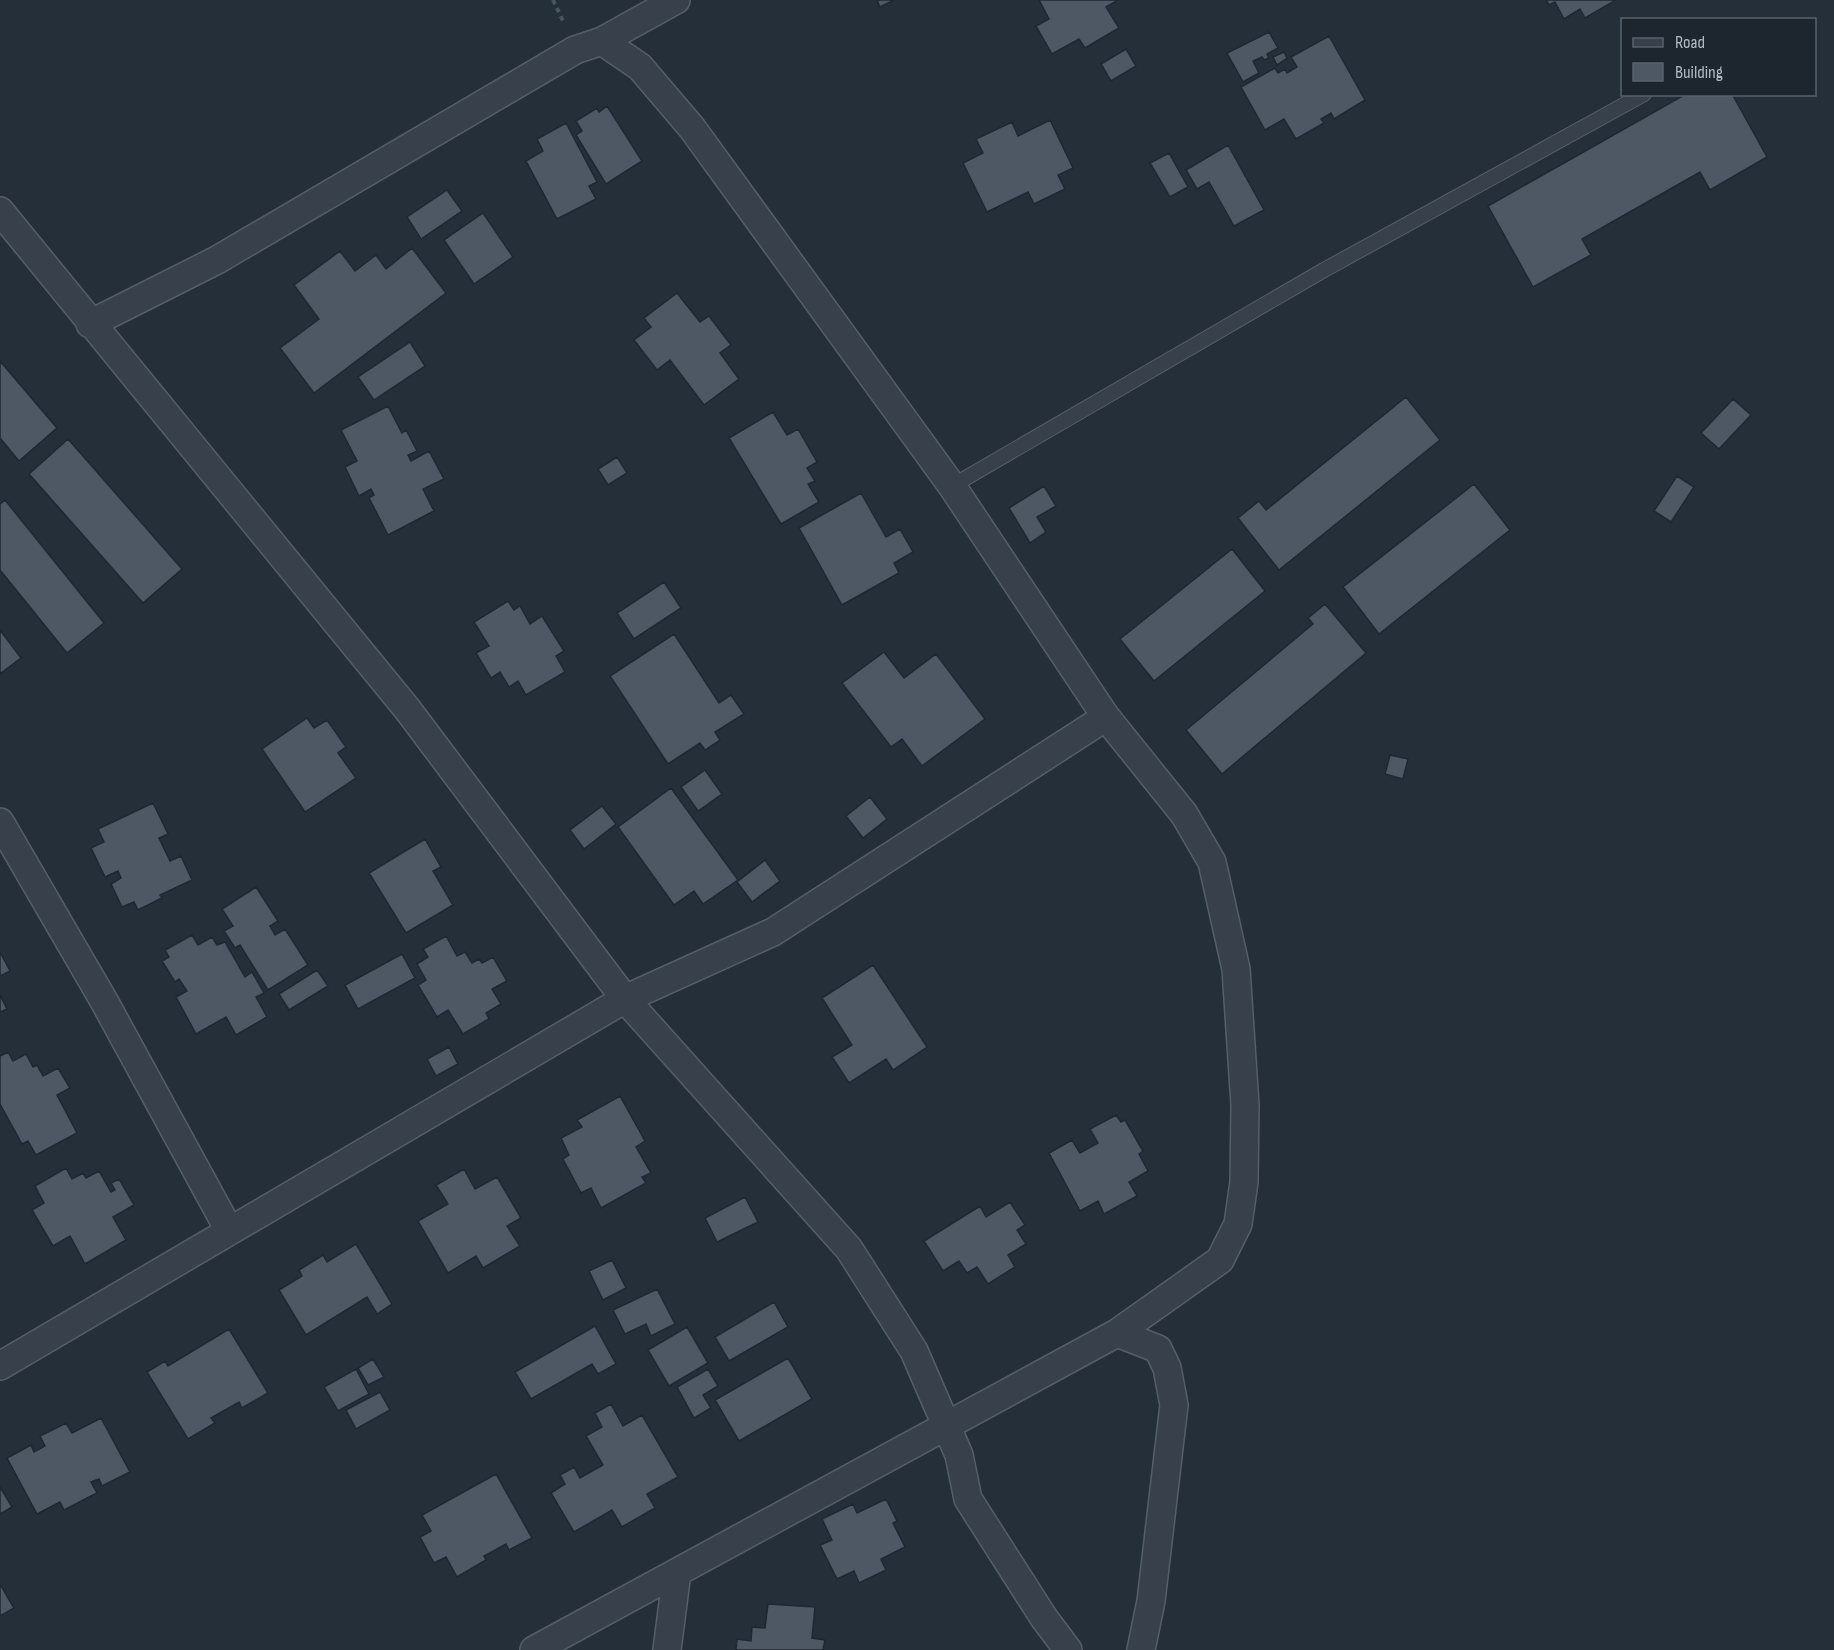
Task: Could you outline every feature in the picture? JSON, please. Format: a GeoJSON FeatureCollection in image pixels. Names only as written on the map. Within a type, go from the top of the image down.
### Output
{"type":"FeatureCollection","features":[{"type":"Feature","properties":{"kind":"street"},"geometry":{"type":"LineString","coordinates":[[90,324],[217,260],[575,50],[602,41],[676,0]]}},
{"type":"Feature","properties":{"kind":"street"},"geometry":{"type":"LineString","coordinates":[[534,1650],[1117,1333],[1220,1260],[1238,1224],[1244,1182],[1245,1105],[1236,969],[1212,862],[1184,814],[1106,717],[952,486],[692,128],[640,67],[602,41]]}},
{"type":"Feature","properties":{"kind":"street"},"geometry":{"type":"LineString","coordinates":[[0,212],[408,710],[625,999],[849,1249],[914,1351],[959,1455],[968,1499],[1044,1618],[1068,1650]]}},
{"type":"Feature","properties":{"kind":"street"},"geometry":{"type":"LineString","coordinates":[[0,1366],[625,999],[773,932],[1106,717]]}},
{"type":"Feature","properties":{"kind":"street"},"geometry":{"type":"LineString","coordinates":[[0,822],[104,1001],[229,1230]]}},
{"type":"Feature","properties":{"kind":"street"},"geometry":{"type":"LineString","coordinates":[[1117,1333],[1158,1349],[1167,1368],[1174,1405],[1151,1600],[1141,1650]]}},
{"type":"Feature","properties":{"kind":"street"},"geometry":{"type":"LineString","coordinates":[[668,1650],[677,1572]]}},
{"type":"Feature","properties":{"kind":"lane"},"geometry":{"type":"LineString","coordinates":[[952,486],[1324,270],[1640,96]]}},
{"type":"Feature","properties":{"kind":"building"},"geometry":{"type":"Polygon","coordinates":[[[877,0],[894,0],[880,7],[877,0]]]}},
{"type":"Feature","properties":{"kind":"building"},"geometry":{"type":"Polygon","coordinates":[[[1039,0],[1118,0],[1106,7],[1119,28],[1085,48],[1079,39],[1052,54],[1036,26],[1049,19],[1039,0]]]}},
{"type":"Feature","properties":{"kind":"building"},"geometry":{"type":"Polygon","coordinates":[[[1546,0],[1616,0],[1585,18],[1580,9],[1564,19],[1555,2],[1549,5],[1546,0]]]}},
{"type":"Feature","properties":{"kind":"building"},"geometry":{"type":"Polygon","coordinates":[[[1269,32],[1278,48],[1267,54],[1269,58],[1264,60],[1262,57],[1253,61],[1259,73],[1243,82],[1227,53],[1269,32]]]}},
{"type":"Feature","properties":{"kind":"building"},"geometry":{"type":"Polygon","coordinates":[[[1329,36],[1365,100],[1334,119],[1331,113],[1321,119],[1324,123],[1296,139],[1284,119],[1265,130],[1241,87],[1275,68],[1278,73],[1285,69],[1287,73],[1297,67],[1291,57],[1329,36]]]}},
{"type":"Feature","properties":{"kind":"building"},"geometry":{"type":"Polygon","coordinates":[[[1126,49],[1136,66],[1111,81],[1101,64],[1126,49]]]}},
{"type":"Feature","properties":{"kind":"building"},"geometry":{"type":"Polygon","coordinates":[[[1284,52],[1287,58],[1277,65],[1273,57],[1284,52]]]}},
{"type":"Feature","properties":{"kind":"building"},"geometry":{"type":"Polygon","coordinates":[[[1682,96],[1733,96],[1767,157],[1710,190],[1700,172],[1582,239],[1591,255],[1533,287],[1488,206],[1682,96]]]}},
{"type":"Feature","properties":{"kind":"building"},"geometry":{"type":"Polygon","coordinates":[[[607,106],[642,161],[606,184],[576,135],[582,131],[576,121],[597,108],[599,112],[607,106]]]}},
{"type":"Feature","properties":{"kind":"building"},"geometry":{"type":"Polygon","coordinates":[[[1050,120],[1073,168],[1058,175],[1065,189],[1034,204],[1028,192],[987,212],[963,163],[983,153],[976,139],[1012,122],[1018,136],[1050,120]]]}},
{"type":"Feature","properties":{"kind":"building"},"geometry":{"type":"Polygon","coordinates":[[[566,123],[597,182],[589,186],[596,199],[557,219],[526,161],[543,151],[537,139],[566,123]]]}},
{"type":"Feature","properties":{"kind":"building"},"geometry":{"type":"Polygon","coordinates":[[[1228,145],[1264,210],[1234,226],[1209,182],[1197,189],[1186,170],[1228,145]]]}},
{"type":"Feature","properties":{"kind":"building"},"geometry":{"type":"Polygon","coordinates":[[[1169,153],[1188,187],[1170,197],[1150,163],[1169,153]]]}},
{"type":"Feature","properties":{"kind":"building"},"geometry":{"type":"Polygon","coordinates":[[[447,190],[462,211],[421,239],[407,217],[447,190]]]}},
{"type":"Feature","properties":{"kind":"building"},"geometry":{"type":"Polygon","coordinates":[[[483,213],[513,257],[474,284],[444,240],[483,213]]]}},
{"type":"Feature","properties":{"kind":"building"},"geometry":{"type":"Polygon","coordinates":[[[412,248],[446,293],[314,393],[280,348],[319,319],[294,285],[340,251],[355,271],[376,255],[386,269],[412,248]]]}},
{"type":"Feature","properties":{"kind":"building"},"geometry":{"type":"Polygon","coordinates":[[[677,293],[700,322],[709,316],[731,345],[720,353],[739,379],[704,405],[670,360],[657,370],[634,340],[651,327],[644,318],[677,293]]]}},
{"type":"Feature","properties":{"kind":"building"},"geometry":{"type":"Polygon","coordinates":[[[410,342],[425,366],[374,400],[358,377],[410,342]]]}},
{"type":"Feature","properties":{"kind":"building"},"geometry":{"type":"Polygon","coordinates":[[[0,361],[57,428],[19,461],[0,438],[0,361]]]}},
{"type":"Feature","properties":{"kind":"building"},"geometry":{"type":"Polygon","coordinates":[[[1406,397],[1440,440],[1279,570],[1238,518],[1259,501],[1266,510],[1406,397]]]}},
{"type":"Feature","properties":{"kind":"building"},"geometry":{"type":"Polygon","coordinates":[[[1733,399],[1751,415],[1719,449],[1701,433],[1733,399]]]}},
{"type":"Feature","properties":{"kind":"building"},"geometry":{"type":"Polygon","coordinates":[[[388,406],[402,433],[406,430],[417,451],[408,455],[411,461],[429,451],[444,479],[423,489],[434,511],[388,535],[369,498],[374,495],[371,489],[359,496],[345,467],[357,461],[341,430],[388,406]]]}},
{"type":"Feature","properties":{"kind":"building"},"geometry":{"type":"Polygon","coordinates":[[[773,412],[787,435],[798,429],[817,462],[807,468],[815,481],[808,484],[819,502],[781,524],[729,438],[773,412]]]}},
{"type":"Feature","properties":{"kind":"building"},"geometry":{"type":"Polygon","coordinates":[[[68,439],[182,569],[143,603],[29,474],[68,439]]]}},
{"type":"Feature","properties":{"kind":"building"},"geometry":{"type":"Polygon","coordinates":[[[617,457],[627,473],[608,485],[598,469],[617,457]]]}},
{"type":"Feature","properties":{"kind":"building"},"geometry":{"type":"Polygon","coordinates":[[[1677,476],[1694,487],[1671,522],[1654,511],[1677,476]]]}},
{"type":"Feature","properties":{"kind":"building"},"geometry":{"type":"Polygon","coordinates":[[[1474,484],[1510,530],[1379,634],[1343,587],[1474,484]]]}},
{"type":"Feature","properties":{"kind":"building"},"geometry":{"type":"Polygon","coordinates":[[[1044,486],[1056,506],[1037,517],[1046,532],[1030,543],[1009,508],[1044,486]]]}},
{"type":"Feature","properties":{"kind":"building"},"geometry":{"type":"Polygon","coordinates":[[[861,493],[886,537],[900,529],[913,552],[894,563],[899,573],[842,605],[799,528],[861,493]]]}},
{"type":"Feature","properties":{"kind":"building"},"geometry":{"type":"Polygon","coordinates":[[[5,500],[104,623],[67,653],[0,570],[0,504],[5,500]]]}},
{"type":"Feature","properties":{"kind":"building"},"geometry":{"type":"Polygon","coordinates":[[[1232,549],[1265,591],[1154,681],[1120,639],[1232,549]]]}},
{"type":"Feature","properties":{"kind":"building"},"geometry":{"type":"Polygon","coordinates":[[[664,582],[681,608],[634,639],[617,613],[664,582]]]}},
{"type":"Feature","properties":{"kind":"building"},"geometry":{"type":"Polygon","coordinates":[[[508,601],[514,610],[520,606],[530,624],[542,616],[564,651],[556,656],[565,672],[526,695],[518,681],[509,687],[500,672],[491,678],[476,653],[489,646],[474,622],[508,601]]]}},
{"type":"Feature","properties":{"kind":"building"},"geometry":{"type":"Polygon","coordinates":[[[1325,604],[1366,653],[1222,774],[1186,730],[1313,624],[1308,618],[1325,604]]]}},
{"type":"Feature","properties":{"kind":"building"},"geometry":{"type":"Polygon","coordinates":[[[0,630],[21,658],[0,674],[0,630]]]}},
{"type":"Feature","properties":{"kind":"building"},"geometry":{"type":"Polygon","coordinates":[[[674,634],[719,703],[731,695],[744,714],[715,732],[720,740],[705,750],[700,743],[668,764],[610,676],[674,634]]]}},
{"type":"Feature","properties":{"kind":"building"},"geometry":{"type":"Polygon","coordinates":[[[884,652],[904,678],[936,654],[985,719],[922,766],[902,739],[891,747],[842,683],[884,652]]]}},
{"type":"Feature","properties":{"kind":"building"},"geometry":{"type":"Polygon","coordinates":[[[307,718],[314,728],[327,720],[346,747],[338,753],[356,778],[305,812],[262,749],[307,718]]]}},
{"type":"Feature","properties":{"kind":"building"},"geometry":{"type":"Polygon","coordinates":[[[1390,755],[1408,759],[1403,779],[1385,774],[1390,755]]]}},
{"type":"Feature","properties":{"kind":"building"},"geometry":{"type":"Polygon","coordinates":[[[705,770],[722,794],[698,811],[681,787],[705,770]]]}},
{"type":"Feature","properties":{"kind":"building"},"geometry":{"type":"Polygon","coordinates":[[[671,788],[738,880],[703,904],[694,891],[674,905],[618,827],[671,788]]]}},
{"type":"Feature","properties":{"kind":"building"},"geometry":{"type":"Polygon","coordinates":[[[870,797],[887,819],[863,838],[846,816],[870,797]]]}},
{"type":"Feature","properties":{"kind":"building"},"geometry":{"type":"Polygon","coordinates":[[[153,803],[168,834],[159,838],[170,861],[181,856],[192,880],[160,895],[162,898],[138,910],[134,902],[122,907],[111,884],[121,878],[118,871],[105,877],[91,848],[104,842],[98,829],[153,803]]]}},
{"type":"Feature","properties":{"kind":"building"},"geometry":{"type":"Polygon","coordinates":[[[602,806],[616,824],[584,849],[570,830],[602,806]]]}},
{"type":"Feature","properties":{"kind":"building"},"geometry":{"type":"Polygon","coordinates":[[[425,839],[441,867],[433,871],[453,905],[406,933],[369,873],[425,839]]]}},
{"type":"Feature","properties":{"kind":"building"},"geometry":{"type":"Polygon","coordinates":[[[765,860],[780,881],[752,902],[737,882],[765,860]]]}},
{"type":"Feature","properties":{"kind":"building"},"geometry":{"type":"Polygon","coordinates":[[[256,887],[278,921],[270,926],[275,935],[285,929],[308,965],[268,990],[240,945],[235,948],[224,931],[233,926],[222,909],[256,887]]]}},
{"type":"Feature","properties":{"kind":"building"},"geometry":{"type":"Polygon","coordinates":[[[192,935],[198,945],[212,937],[217,945],[225,942],[245,977],[252,972],[264,993],[256,997],[267,1017],[236,1035],[226,1017],[196,1034],[176,997],[187,991],[179,979],[175,982],[162,961],[169,957],[165,950],[192,935]]]}},
{"type":"Feature","properties":{"kind":"building"},"geometry":{"type":"Polygon","coordinates":[[[446,936],[457,956],[465,952],[472,963],[479,959],[482,963],[493,957],[507,981],[492,989],[501,1004],[486,1013],[489,1019],[463,1034],[448,1010],[437,1017],[418,985],[426,980],[417,964],[428,957],[423,949],[446,936]]]}},
{"type":"Feature","properties":{"kind":"building"},"geometry":{"type":"Polygon","coordinates":[[[0,952],[10,971],[0,976],[0,952]]]}},
{"type":"Feature","properties":{"kind":"building"},"geometry":{"type":"Polygon","coordinates":[[[402,954],[415,978],[358,1009],[345,985],[402,954]]]}},
{"type":"Feature","properties":{"kind":"building"},"geometry":{"type":"Polygon","coordinates":[[[873,965],[927,1047],[893,1070],[886,1059],[849,1083],[832,1057],[852,1045],[822,998],[873,965]]]}},
{"type":"Feature","properties":{"kind":"building"},"geometry":{"type":"Polygon","coordinates":[[[317,970],[328,986],[289,1010],[279,994],[317,970]]]}},
{"type":"Feature","properties":{"kind":"building"},"geometry":{"type":"Polygon","coordinates":[[[0,995],[7,1009],[0,1012],[0,995]]]}},
{"type":"Feature","properties":{"kind":"building"},"geometry":{"type":"Polygon","coordinates":[[[449,1047],[458,1064],[436,1076],[427,1059],[449,1047]]]}},
{"type":"Feature","properties":{"kind":"building"},"geometry":{"type":"Polygon","coordinates":[[[8,1052],[13,1061],[26,1054],[33,1067],[37,1065],[43,1076],[58,1068],[70,1088],[57,1095],[77,1133],[36,1155],[28,1141],[22,1144],[0,1104],[0,1056],[8,1052]]]}},
{"type":"Feature","properties":{"kind":"building"},"geometry":{"type":"Polygon","coordinates":[[[620,1096],[645,1141],[636,1147],[651,1173],[642,1177],[646,1183],[601,1208],[591,1188],[581,1193],[563,1159],[569,1155],[561,1138],[582,1127],[577,1120],[620,1096]]]}},
{"type":"Feature","properties":{"kind":"building"},"geometry":{"type":"Polygon","coordinates":[[[1116,1115],[1121,1122],[1125,1120],[1143,1151],[1139,1154],[1148,1171],[1129,1182],[1137,1196],[1104,1214],[1098,1201],[1080,1211],[1049,1153],[1072,1140],[1080,1153],[1098,1143],[1090,1129],[1116,1115]]]}},
{"type":"Feature","properties":{"kind":"building"},"geometry":{"type":"Polygon","coordinates":[[[66,1168],[72,1179],[83,1173],[86,1178],[99,1171],[111,1192],[115,1190],[111,1183],[119,1179],[134,1205],[113,1217],[126,1240],[85,1264],[70,1236],[53,1246],[32,1210],[44,1203],[35,1186],[66,1168]]]}},
{"type":"Feature","properties":{"kind":"building"},"geometry":{"type":"Polygon","coordinates":[[[464,1169],[475,1189],[497,1177],[521,1218],[507,1226],[520,1246],[483,1268],[476,1256],[448,1273],[418,1221],[448,1204],[436,1185],[464,1169]]]}},
{"type":"Feature","properties":{"kind":"building"},"geometry":{"type":"Polygon","coordinates":[[[745,1197],[758,1222],[717,1242],[705,1218],[745,1197]]]}},
{"type":"Feature","properties":{"kind":"building"},"geometry":{"type":"Polygon","coordinates":[[[1010,1202],[1025,1225],[1017,1230],[1026,1244],[1008,1255],[1015,1267],[988,1284],[977,1267],[967,1273],[959,1261],[943,1271],[924,1241],[980,1206],[986,1217],[1010,1202]]]}},
{"type":"Feature","properties":{"kind":"building"},"geometry":{"type":"Polygon","coordinates":[[[356,1244],[392,1304],[377,1314],[367,1297],[306,1335],[279,1290],[302,1276],[299,1270],[323,1255],[327,1262],[356,1244]]]}},
{"type":"Feature","properties":{"kind":"building"},"geometry":{"type":"Polygon","coordinates":[[[612,1260],[626,1288],[603,1300],[589,1271],[612,1260]]]}},
{"type":"Feature","properties":{"kind":"building"},"geometry":{"type":"Polygon","coordinates":[[[657,1289],[675,1324],[651,1336],[646,1324],[625,1334],[613,1310],[657,1289]]]}},
{"type":"Feature","properties":{"kind":"building"},"geometry":{"type":"Polygon","coordinates":[[[774,1302],[788,1327],[729,1361],[715,1337],[774,1302]]]}},
{"type":"Feature","properties":{"kind":"building"},"geometry":{"type":"Polygon","coordinates":[[[595,1326],[616,1364],[598,1374],[592,1364],[531,1399],[515,1372],[595,1326]]]}},
{"type":"Feature","properties":{"kind":"building"},"geometry":{"type":"Polygon","coordinates":[[[687,1327],[708,1363],[669,1386],[648,1350],[687,1327]]]}},
{"type":"Feature","properties":{"kind":"building"},"geometry":{"type":"Polygon","coordinates":[[[229,1329],[268,1393],[242,1408],[239,1402],[211,1418],[215,1423],[188,1439],[147,1372],[165,1361],[168,1366],[229,1329]]]}},
{"type":"Feature","properties":{"kind":"building"},"geometry":{"type":"Polygon","coordinates":[[[788,1358],[812,1399],[739,1441],[715,1400],[788,1358]]]}},
{"type":"Feature","properties":{"kind":"building"},"geometry":{"type":"Polygon","coordinates":[[[373,1359],[384,1377],[368,1385],[358,1368],[373,1359]]]}},
{"type":"Feature","properties":{"kind":"building"},"geometry":{"type":"Polygon","coordinates":[[[356,1369],[369,1394],[338,1411],[324,1387],[356,1369]]]}},
{"type":"Feature","properties":{"kind":"building"},"geometry":{"type":"Polygon","coordinates":[[[708,1369],[718,1386],[703,1395],[711,1408],[694,1418],[677,1387],[708,1369]]]}},
{"type":"Feature","properties":{"kind":"building"},"geometry":{"type":"Polygon","coordinates":[[[380,1392],[390,1410],[356,1429],[346,1410],[380,1392]]]}},
{"type":"Feature","properties":{"kind":"building"},"geometry":{"type":"Polygon","coordinates":[[[611,1404],[623,1426],[642,1415],[678,1477],[647,1494],[655,1508],[622,1527],[612,1510],[574,1532],[551,1493],[565,1484],[560,1475],[574,1467],[580,1478],[603,1465],[586,1436],[602,1427],[595,1413],[611,1404]]]}},
{"type":"Feature","properties":{"kind":"building"},"geometry":{"type":"Polygon","coordinates":[[[101,1418],[130,1472],[102,1486],[99,1479],[91,1482],[97,1493],[64,1510],[60,1502],[37,1514],[7,1458],[31,1445],[34,1452],[45,1446],[40,1436],[66,1423],[72,1433],[101,1418]]]}},
{"type":"Feature","properties":{"kind":"building"},"geometry":{"type":"Polygon","coordinates":[[[496,1474],[532,1538],[509,1550],[506,1544],[484,1556],[486,1560],[457,1577],[446,1557],[434,1563],[420,1537],[431,1531],[422,1515],[496,1474]]]}},
{"type":"Feature","properties":{"kind":"building"},"geometry":{"type":"Polygon","coordinates":[[[0,1487],[12,1507],[0,1514],[0,1487]]]}},
{"type":"Feature","properties":{"kind":"building"},"geometry":{"type":"Polygon","coordinates":[[[886,1499],[897,1521],[893,1523],[905,1547],[881,1559],[886,1570],[859,1583],[854,1571],[837,1579],[820,1545],[832,1540],[822,1519],[853,1504],[857,1513],[886,1499]]]}},
{"type":"Feature","properties":{"kind":"building"},"geometry":{"type":"Polygon","coordinates":[[[0,1584],[14,1608],[0,1616],[0,1584]]]}},
{"type":"Feature","properties":{"kind":"building"},"geometry":{"type":"Polygon","coordinates":[[[768,1604],[815,1607],[812,1638],[825,1640],[823,1650],[736,1650],[737,1639],[751,1641],[752,1627],[765,1628],[768,1604]]]}}]}
